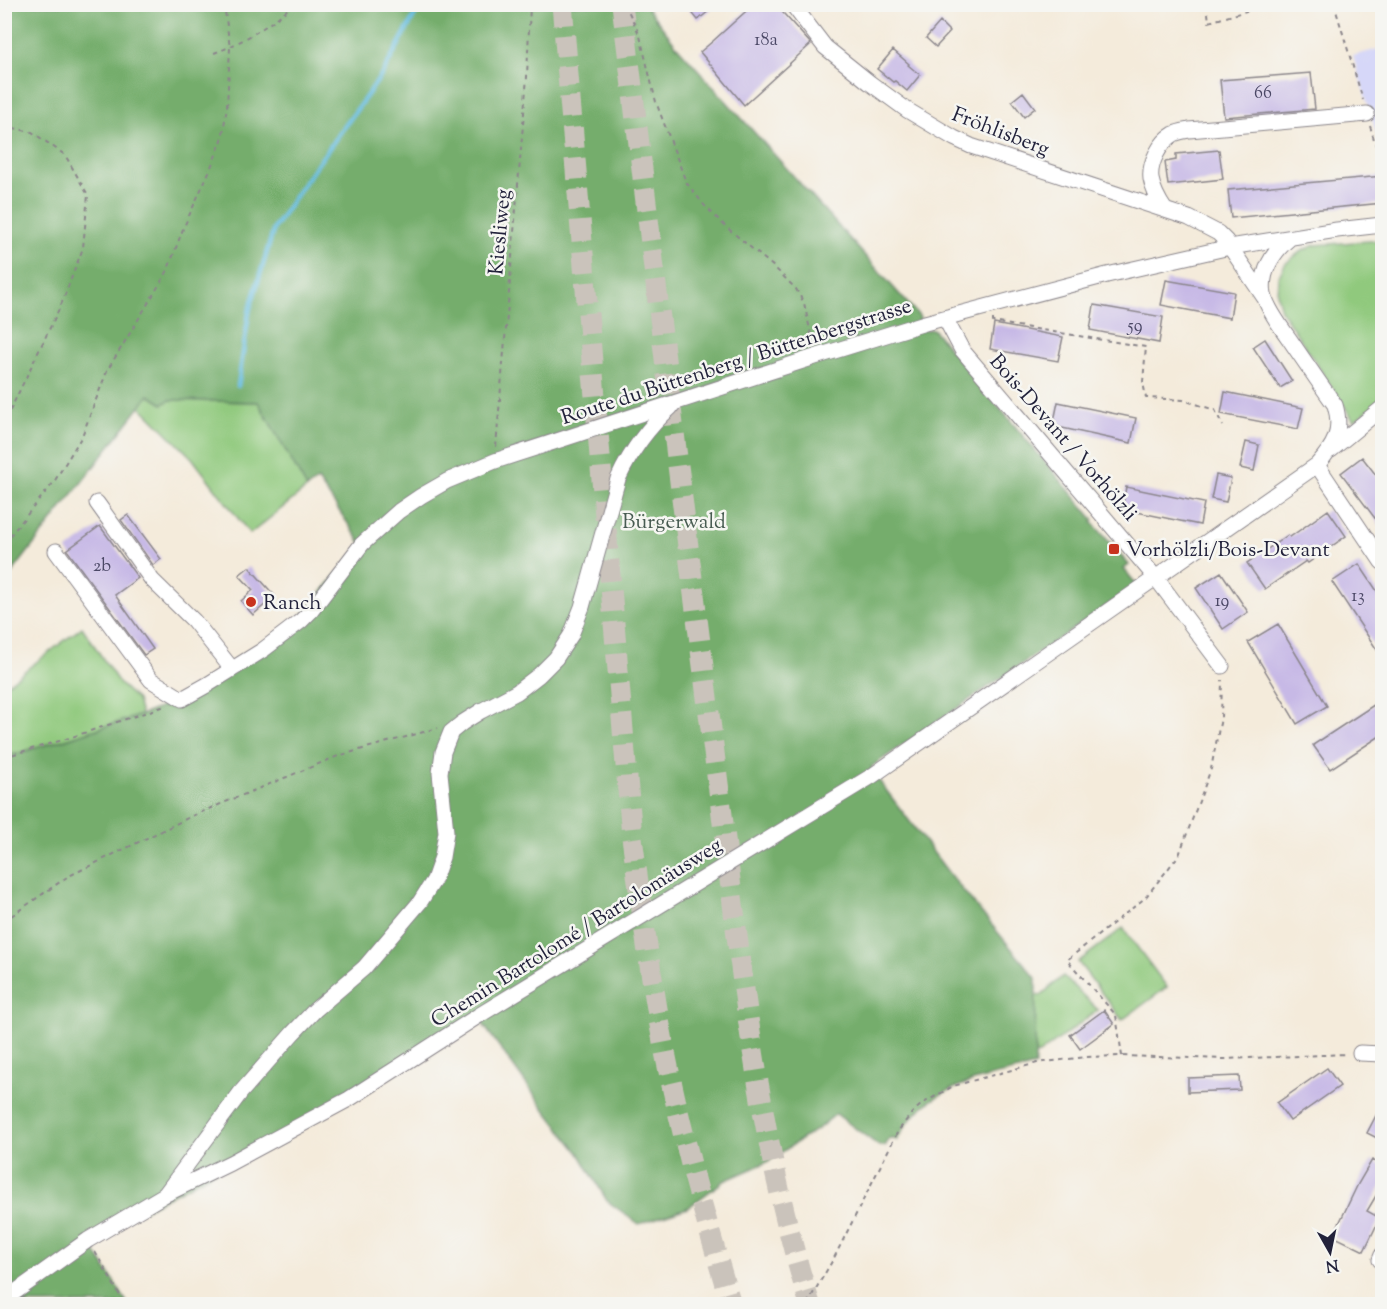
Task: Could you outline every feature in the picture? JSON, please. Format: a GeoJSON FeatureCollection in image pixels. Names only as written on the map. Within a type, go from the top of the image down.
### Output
{"type":"FeatureCollection","features":[{"type":"Feature","properties":{"kind":"street","name":"Fröhlisberg"},"geometry":{"type":"LineString","coordinates":[[792,4],[825,47],[907,110],[954,138],[971,146],[1165,210],[1198,222],[1218,233],[1230,247],[1335,405],[1338,428],[1328,452]]}},
{"type":"Feature","properties":{"kind":"street"},"geometry":{"type":"LineString","coordinates":[[1165,210],[1155,192],[1151,178],[1152,162],[1158,149],[1174,134],[1189,130],[1367,114]]}},
{"type":"Feature","properties":{"kind":"street","name":"Route du Büttenberg / Büttenbergstrasse"},"geometry":{"type":"LineString","coordinates":[[182,699],[263,650],[301,621],[362,544],[399,511],[447,481],[495,461],[818,356],[945,318],[1107,275],[1230,247],[1383,225]]}},
{"type":"Feature","properties":{"kind":"street"},"geometry":{"type":"LineString","coordinates":[[1264,297],[1264,281],[1270,260],[1290,238]]}},
{"type":"Feature","properties":{"kind":"street","name":"Bois-Devant / Vorhölzli"},"geometry":{"type":"LineString","coordinates":[[945,318],[962,350],[1156,578],[1222,666]]}},
{"type":"Feature","properties":{"kind":"street"},"geometry":{"type":"LineString","coordinates":[[164,1195],[241,1092],[293,1032],[364,968],[420,902],[434,880],[442,857],[446,832],[440,773],[443,752],[451,732],[481,711],[518,692],[556,658],[571,635],[582,607],[618,479],[626,462],[652,424],[675,403]]}},
{"type":"Feature","properties":{"kind":"street"},"geometry":{"type":"LineString","coordinates":[[1328,452],[1383,408]]}},
{"type":"Feature","properties":{"kind":"street","name":"Chemin Bartolomé / Bartolomäusweg"},"geometry":{"type":"LineString","coordinates":[[4,1300],[88,1240],[164,1195],[230,1163],[349,1099],[477,1016],[872,776],[1317,465],[1328,452]]}},
{"type":"Feature","properties":{"kind":"street"},"geometry":{"type":"LineString","coordinates":[[1317,465],[1383,562]]}},
{"type":"Feature","properties":{"kind":"street"},"geometry":{"type":"LineString","coordinates":[[97,502],[152,580],[194,621],[232,669]]}},
{"type":"Feature","properties":{"kind":"street"},"geometry":{"type":"LineString","coordinates":[[56,551],[151,680],[182,699]]}},
{"type":"Feature","properties":{"kind":"street"},"geometry":{"type":"LineString","coordinates":[[1360,1053],[1383,1054]]}},
{"type":"Feature","properties":{"kind":"path"},"geometry":{"type":"LineString","coordinates":[[4,543],[54,482],[82,436],[107,371],[167,272],[183,229],[209,172],[222,140],[227,106],[230,48],[224,4]]}},
{"type":"Feature","properties":{"kind":"path"},"geometry":{"type":"LineString","coordinates":[[214,53],[230,48],[287,11],[293,4]]}},
{"type":"Feature","properties":{"kind":"path","name":"Kiesliweg"},"geometry":{"type":"LineString","coordinates":[[495,461],[526,89],[530,4]]}},
{"type":"Feature","properties":{"kind":"path"},"geometry":{"type":"LineString","coordinates":[[625,4],[640,36],[656,102],[686,182],[725,226],[774,267],[796,289],[804,303],[818,356]]}},
{"type":"Feature","properties":{"kind":"path"},"geometry":{"type":"LineString","coordinates":[[1207,4],[1209,22],[1270,4]]}},
{"type":"Feature","properties":{"kind":"path"},"geometry":{"type":"LineString","coordinates":[[1334,4],[1352,59]]}},
{"type":"Feature","properties":{"kind":"path"},"geometry":{"type":"LineString","coordinates":[[4,126],[32,132],[65,155],[88,195],[83,249],[60,305],[4,423]]}},
{"type":"Feature","properties":{"kind":"path"},"geometry":{"type":"LineString","coordinates":[[992,315],[993,322],[1146,347],[1143,382],[1146,398],[1183,400],[1215,410],[1223,426]]}},
{"type":"Feature","properties":{"kind":"path"},"geometry":{"type":"LineString","coordinates":[[1122,1056],[1116,1015],[1067,960],[1145,898],[1179,855],[1211,769],[1221,718],[1222,666]]}},
{"type":"Feature","properties":{"kind":"path"},"geometry":{"type":"LineString","coordinates":[[4,757],[66,740],[182,699]]}},
{"type":"Feature","properties":{"kind":"path"},"geometry":{"type":"LineString","coordinates":[[4,921],[67,877],[194,814],[338,756],[436,728],[451,732]]}},
{"type":"Feature","properties":{"kind":"path"},"geometry":{"type":"LineString","coordinates":[[807,1305],[834,1258],[894,1138],[912,1113],[922,1104],[953,1086],[1037,1063],[1086,1057],[1226,1059],[1360,1053]]}},
{"type":"Feature","properties":{"kind":"path"},"geometry":{"type":"LineString","coordinates":[[88,1240],[125,1305]]}},
{"type":"Feature","properties":{"kind":"shaded area"},"geometry":{"type":"Polygon","coordinates":[[[1382,48],[1382,152],[1353,56],[1382,48]]]}},
{"type":"Feature","properties":{"kind":"green space","name":"Bürgerwald"},"geometry":{"type":"Polygon","coordinates":[[[5,5],[645,5],[676,45],[919,316],[924,330],[933,329],[1094,520],[1092,522],[1129,565],[1124,569],[1137,585],[871,767],[951,876],[1036,978],[1035,1066],[975,1081],[939,1096],[909,1121],[897,1140],[890,1138],[885,1146],[879,1146],[836,1114],[819,1128],[765,1163],[724,1181],[687,1208],[639,1224],[607,1201],[579,1153],[477,1016],[349,1099],[88,1240],[128,1304],[5,1304],[5,757],[141,715],[182,699],[287,633],[362,544],[318,480],[307,488],[258,402],[170,400],[163,404],[149,395],[5,582],[5,5]]]}},
{"type":"Feature","properties":{"kind":"green space"},"geometry":{"type":"Polygon","coordinates":[[[1382,240],[1382,399],[1354,421],[1281,310],[1277,295],[1278,278],[1285,264],[1300,252],[1315,245],[1382,240]]]}},
{"type":"Feature","properties":{"kind":"green space"},"geometry":{"type":"Polygon","coordinates":[[[149,395],[163,404],[170,400],[258,402],[307,488],[250,534],[192,458],[141,407],[149,395]]]}},
{"type":"Feature","properties":{"kind":"green space"},"geometry":{"type":"Polygon","coordinates":[[[82,627],[119,683],[137,700],[141,715],[5,757],[5,686],[82,627]]]}},
{"type":"Feature","properties":{"kind":"green space"},"geometry":{"type":"Polygon","coordinates":[[[1123,928],[1167,987],[1122,1020],[1078,962],[1123,928]]]}},
{"type":"Feature","properties":{"kind":"green space"},"geometry":{"type":"Polygon","coordinates":[[[1063,976],[1098,1010],[1039,1054],[965,1070],[1026,991],[1040,996],[1063,976]]]}},
{"type":"Feature","properties":{"kind":"building"},"geometry":{"type":"Polygon","coordinates":[[[685,4],[717,4],[698,20],[685,4]]]}},
{"type":"Feature","properties":{"kind":"building"},"geometry":{"type":"Polygon","coordinates":[[[754,4],[775,4],[811,44],[744,105],[700,52],[754,4]]]}},
{"type":"Feature","properties":{"kind":"building"},"geometry":{"type":"Polygon","coordinates":[[[940,22],[950,32],[936,47],[926,38],[940,22]]]}},
{"type":"Feature","properties":{"kind":"building"},"geometry":{"type":"Polygon","coordinates":[[[893,50],[920,75],[907,91],[877,69],[893,50]]]}},
{"type":"Feature","properties":{"kind":"building"},"geometry":{"type":"Polygon","coordinates":[[[1311,73],[1315,109],[1224,117],[1220,80],[1311,73]]]}},
{"type":"Feature","properties":{"kind":"building"},"geometry":{"type":"Polygon","coordinates":[[[1023,92],[1035,108],[1024,117],[1012,101],[1023,92]]]}},
{"type":"Feature","properties":{"kind":"building"},"geometry":{"type":"Polygon","coordinates":[[[1219,150],[1223,179],[1168,185],[1165,162],[1176,160],[1176,154],[1219,150]]]}},
{"type":"Feature","properties":{"kind":"building"},"geometry":{"type":"Polygon","coordinates":[[[1383,176],[1383,203],[1231,218],[1228,190],[1383,176]]]}},
{"type":"Feature","properties":{"kind":"building"},"geometry":{"type":"Polygon","coordinates":[[[1166,280],[1234,292],[1230,318],[1161,305],[1166,280]]]}},
{"type":"Feature","properties":{"kind":"building"},"geometry":{"type":"Polygon","coordinates":[[[1094,305],[1163,317],[1159,343],[1090,330],[1094,305]]]}},
{"type":"Feature","properties":{"kind":"building"},"geometry":{"type":"Polygon","coordinates":[[[994,324],[1063,337],[1058,361],[990,349],[994,324]]]}},
{"type":"Feature","properties":{"kind":"building"},"geometry":{"type":"Polygon","coordinates":[[[1265,339],[1292,381],[1280,388],[1253,347],[1265,339]]]}},
{"type":"Feature","properties":{"kind":"building"},"geometry":{"type":"Polygon","coordinates":[[[1225,392],[1303,408],[1298,429],[1221,414],[1225,392]]]}},
{"type":"Feature","properties":{"kind":"building"},"geometry":{"type":"Polygon","coordinates":[[[1058,402],[1136,418],[1131,443],[1053,426],[1058,402]]]}},
{"type":"Feature","properties":{"kind":"building"},"geometry":{"type":"Polygon","coordinates":[[[1246,442],[1259,445],[1254,471],[1240,468],[1246,442]]]}},
{"type":"Feature","properties":{"kind":"building"},"geometry":{"type":"Polygon","coordinates":[[[1362,457],[1383,484],[1383,529],[1341,473],[1362,457]]]}},
{"type":"Feature","properties":{"kind":"building"},"geometry":{"type":"Polygon","coordinates":[[[1216,475],[1231,478],[1226,502],[1211,499],[1216,475]]]}},
{"type":"Feature","properties":{"kind":"building"},"geometry":{"type":"Polygon","coordinates":[[[1126,487],[1204,503],[1200,525],[1122,509],[1126,487]]]}},
{"type":"Feature","properties":{"kind":"building"},"geometry":{"type":"Polygon","coordinates":[[[1328,510],[1346,536],[1265,589],[1247,563],[1328,510]]]}},
{"type":"Feature","properties":{"kind":"building"},"geometry":{"type":"Polygon","coordinates":[[[128,515],[161,559],[153,565],[121,520],[128,515]]]}},
{"type":"Feature","properties":{"kind":"building"},"geometry":{"type":"Polygon","coordinates":[[[100,526],[138,578],[115,595],[153,649],[144,655],[67,550],[100,526]]]}},
{"type":"Feature","properties":{"kind":"building"},"geometry":{"type":"Polygon","coordinates":[[[1359,564],[1383,600],[1383,659],[1332,582],[1359,564]]]}},
{"type":"Feature","properties":{"kind":"building"},"geometry":{"type":"Polygon","coordinates":[[[249,567],[275,596],[253,615],[241,601],[253,590],[239,575],[249,567]]]}},
{"type":"Feature","properties":{"kind":"building"},"geometry":{"type":"Polygon","coordinates":[[[1221,572],[1248,612],[1223,629],[1196,588],[1221,572]]]}},
{"type":"Feature","properties":{"kind":"building"},"geometry":{"type":"Polygon","coordinates":[[[1278,624],[1327,706],[1297,724],[1248,642],[1278,624]]]}},
{"type":"Feature","properties":{"kind":"building"},"geometry":{"type":"Polygon","coordinates":[[[1383,699],[1383,734],[1330,769],[1313,745],[1383,699]]]}},
{"type":"Feature","properties":{"kind":"building"},"geometry":{"type":"Polygon","coordinates":[[[1104,1010],[1114,1024],[1080,1049],[1070,1035],[1104,1010]]]}},
{"type":"Feature","properties":{"kind":"building"},"geometry":{"type":"Polygon","coordinates":[[[1327,1068],[1340,1086],[1290,1121],[1277,1103],[1327,1068]]]}},
{"type":"Feature","properties":{"kind":"building"},"geometry":{"type":"Polygon","coordinates":[[[1239,1076],[1240,1090],[1188,1092],[1188,1078],[1239,1076]]]}},
{"type":"Feature","properties":{"kind":"building"},"geometry":{"type":"Polygon","coordinates":[[[1383,1102],[1383,1141],[1367,1133],[1383,1102]]]}},
{"type":"Feature","properties":{"kind":"building"},"geometry":{"type":"Polygon","coordinates":[[[1372,1160],[1383,1166],[1383,1184],[1367,1211],[1380,1218],[1364,1251],[1333,1236],[1372,1160]]]}},
{"type":"Feature","properties":{"kind":"waterway"},"geometry":{"type":"LineString","coordinates":[[238,386],[249,312],[274,228],[383,73],[421,4]]}},
{"type":"Feature","properties":{"kind":"tunnel"},"geometry":{"type":"LineString","coordinates":[[562,4],[632,837],[652,978],[667,1062],[696,1184],[731,1304]]}},
{"type":"Feature","properties":{"kind":"tunnel"},"geometry":{"type":"LineString","coordinates":[[622,4],[743,985],[764,1115],[777,1178],[810,1304]]}},
{"type":"Feature","properties":{"kind":"place","name":"Vorhölzli/Bois-Devant"},"geometry":{"type":"Point","coordinates":[1114,549]}},
{"type":"Feature","properties":{"kind":"place","name":"Ranch"},"geometry":{"type":"Point","coordinates":[251,602]}}]}
